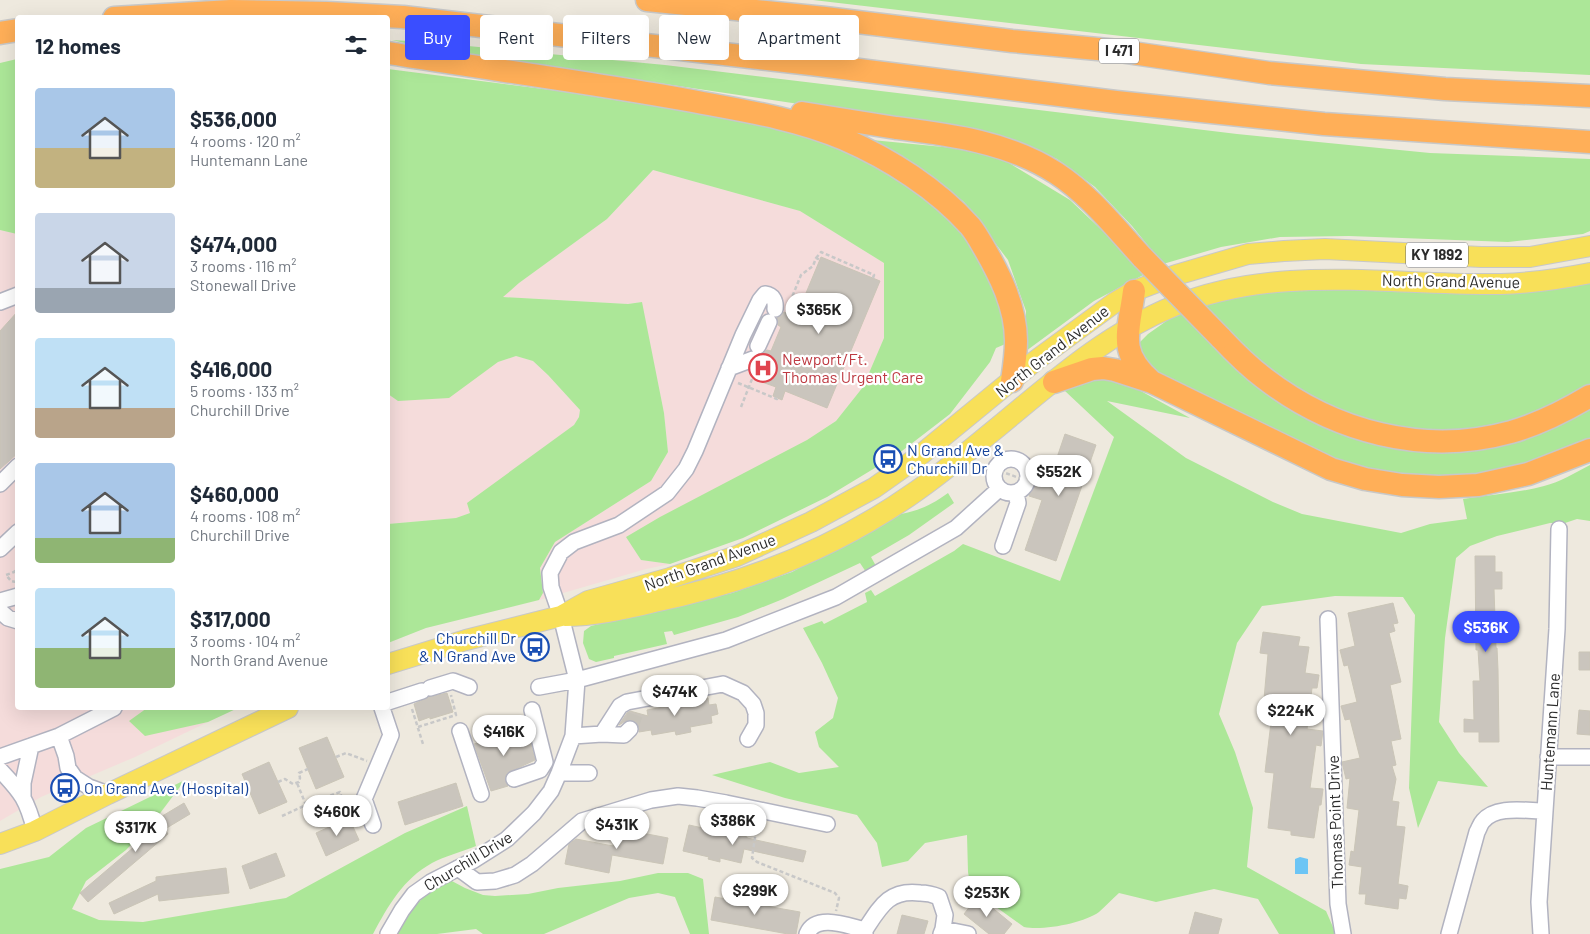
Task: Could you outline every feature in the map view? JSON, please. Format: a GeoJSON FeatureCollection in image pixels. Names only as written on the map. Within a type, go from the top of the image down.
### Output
{"type":"FeatureCollection","features":[{"type":"Feature","properties":{"kind":"highway","name":"I 471"},"geometry":{"type":"LineString","coordinates":[[647,0],[825,18],[1012,41],[1119,51],[1269,73],[1445,89],[1590,96]]}},
{"type":"Feature","properties":{"kind":"highway"},"geometry":{"type":"LineString","coordinates":[[164,15],[231,11],[365,15]]}},
{"type":"Feature","properties":{"kind":"highway"},"geometry":{"type":"LineString","coordinates":[[390,16],[811,64],[1116,102],[1324,124],[1590,142]]}},
{"type":"Feature","properties":{"kind":"highway"},"geometry":{"type":"LineString","coordinates":[[0,33],[15,30]]}},
{"type":"Feature","properties":{"kind":"highway"},"geometry":{"type":"LineString","coordinates":[[390,53],[602,85],[714,105],[783,119],[844,140],[913,177],[950,206],[972,228],[1001,278],[1011,306],[1016,341],[1012,380]]}},
{"type":"Feature","properties":{"kind":"highway"},"geometry":{"type":"LineString","coordinates":[[714,105],[782,110],[941,134],[983,142],[1018,153],[1056,173],[1089,200],[1243,361],[1264,378],[1312,409],[1368,432],[1417,440],[1440,441],[1492,437],[1550,418],[1590,396]]}},
{"type":"Feature","properties":{"kind":"highway"},"geometry":{"type":"LineString","coordinates":[[1134,291],[1128,341],[1130,355],[1140,371],[1152,382]]}},
{"type":"Feature","properties":{"kind":"highway"},"geometry":{"type":"LineString","coordinates":[[1054,382],[1092,369],[1115,370],[1152,382],[1331,469],[1365,479],[1402,484],[1439,487],[1478,485],[1528,474],[1590,450]]}},
{"type":"Feature","properties":{"kind":"main road","name":"North Grand Avenue"},"geometry":{"type":"LineString","coordinates":[[561,616],[588,601],[670,578],[737,556],[812,522],[874,488],[918,457],[1012,380],[1114,303],[1134,291],[1176,275],[1248,254],[1325,249],[1481,257],[1530,257],[1590,246]]}},
{"type":"Feature","properties":{"kind":"main road","name":"North Grand Avenue"},"geometry":{"type":"LineString","coordinates":[[390,663],[466,640],[561,616],[590,616],[700,592],[738,581],[807,553],[848,533],[915,492],[1102,344],[1129,327],[1175,305],[1217,292],[1262,282],[1332,279],[1502,284],[1548,281],[1590,273]]}},
{"type":"Feature","properties":{"kind":"main road"},"geometry":{"type":"LineString","coordinates":[[0,844],[35,831],[284,710]]}},
{"type":"Feature","properties":{"kind":"street","name":"Churchill Drive"},"geometry":{"type":"LineString","coordinates":[[388,934],[414,894],[431,882],[496,848],[516,832],[551,791],[573,736],[577,680],[561,616],[551,588],[550,573],[561,552],[574,542],[619,524],[667,493],[686,469],[747,326],[765,294],[773,298],[766,335]]}},
{"type":"Feature","properties":{"kind":"street"},"geometry":{"type":"LineString","coordinates":[[0,302],[15,296]]}},
{"type":"Feature","properties":{"kind":"street"},"geometry":{"type":"LineString","coordinates":[[727,373],[766,335],[747,326]]}},
{"type":"Feature","properties":{"kind":"street"},"geometry":{"type":"LineString","coordinates":[[1013,459],[1023,464],[1028,474],[1025,486],[1019,486],[1004,493],[999,490],[993,480],[994,469],[1002,461],[1013,459]]}},
{"type":"Feature","properties":{"kind":"street"},"geometry":{"type":"LineString","coordinates":[[0,484],[15,469]]}},
{"type":"Feature","properties":{"kind":"street"},"geometry":{"type":"LineString","coordinates":[[1004,546],[1018,503],[1019,486]]}},
{"type":"Feature","properties":{"kind":"street"},"geometry":{"type":"LineString","coordinates":[[539,687],[577,680],[726,640],[836,597],[956,528],[999,490]]}},
{"type":"Feature","properties":{"kind":"street","name":"Huntemann Lane"},"geometry":{"type":"LineString","coordinates":[[1541,934],[1539,902],[1557,629],[1559,529]]}},
{"type":"Feature","properties":{"kind":"street"},"geometry":{"type":"LineString","coordinates":[[0,550],[15,535]]}},
{"type":"Feature","properties":{"kind":"street"},"geometry":{"type":"LineString","coordinates":[[0,601],[15,597]]}},
{"type":"Feature","properties":{"kind":"street"},"geometry":{"type":"LineString","coordinates":[[0,611],[15,621]]}},
{"type":"Feature","properties":{"kind":"street","name":"Thomas Point Drive"},"geometry":{"type":"LineString","coordinates":[[1328,619],[1338,904],[1343,934]]}},
{"type":"Feature","properties":{"kind":"street"},"geometry":{"type":"LineString","coordinates":[[390,701],[453,681],[469,687]]}},
{"type":"Feature","properties":{"kind":"street"},"geometry":{"type":"LineString","coordinates":[[602,734],[620,706],[627,702],[649,696],[723,684],[743,693],[754,704],[756,725],[748,738]]}},
{"type":"Feature","properties":{"kind":"street"},"geometry":{"type":"LineString","coordinates":[[636,713],[641,703],[649,696]]}},
{"type":"Feature","properties":{"kind":"street"},"geometry":{"type":"LineString","coordinates":[[0,757],[59,736],[110,710]]}},
{"type":"Feature","properties":{"kind":"street"},"geometry":{"type":"LineString","coordinates":[[373,825],[364,800],[391,735],[383,710]]}},
{"type":"Feature","properties":{"kind":"street"},"geometry":{"type":"LineString","coordinates":[[514,779],[540,770],[545,762],[532,710]]}},
{"type":"Feature","properties":{"kind":"street"},"geometry":{"type":"LineString","coordinates":[[573,736],[624,735],[630,729]]}},
{"type":"Feature","properties":{"kind":"street"},"geometry":{"type":"LineString","coordinates":[[460,731],[481,794]]}},
{"type":"Feature","properties":{"kind":"street"},"geometry":{"type":"LineString","coordinates":[[59,736],[68,768],[75,778],[89,787],[108,794]]}},
{"type":"Feature","properties":{"kind":"street"},"geometry":{"type":"LineString","coordinates":[[23,796],[23,783],[31,746]]}},
{"type":"Feature","properties":{"kind":"street"},"geometry":{"type":"LineString","coordinates":[[1548,757],[1590,757]]}},
{"type":"Feature","properties":{"kind":"street"},"geometry":{"type":"LineString","coordinates":[[0,770],[23,796],[29,808],[35,831]]}},
{"type":"Feature","properties":{"kind":"street"},"geometry":{"type":"LineString","coordinates":[[559,774],[589,773]]}},
{"type":"Feature","properties":{"kind":"street"},"geometry":{"type":"LineString","coordinates":[[458,868],[471,878],[482,883],[515,875],[532,864],[582,821],[651,800],[678,796],[726,803],[827,824]]}},
{"type":"Feature","properties":{"kind":"street"},"geometry":{"type":"LineString","coordinates":[[1449,934],[1477,832],[1482,822],[1490,815],[1498,812],[1545,811]]}},
{"type":"Feature","properties":{"kind":"street"},"geometry":{"type":"LineString","coordinates":[[807,934],[814,925],[825,922],[865,932],[886,902],[894,895],[903,892],[932,894],[939,898],[945,915],[942,931],[968,934]]}},
{"type":"Feature","properties":{"kind":"path"},"geometry":{"type":"LineString","coordinates":[[741,407],[766,335],[801,275],[813,266],[821,252],[874,275],[873,278]]}},
{"type":"Feature","properties":{"kind":"path"},"geometry":{"type":"LineString","coordinates":[[816,258],[820,260]]}},
{"type":"Feature","properties":{"kind":"path"},"geometry":{"type":"LineString","coordinates":[[727,373],[748,388],[777,400],[778,398]]}},
{"type":"Feature","properties":{"kind":"path"},"geometry":{"type":"LineString","coordinates":[[1000,471],[1019,486]]}},
{"type":"Feature","properties":{"kind":"path"},"geometry":{"type":"LineString","coordinates":[[15,572],[6,575],[11,581],[15,582]]}},
{"type":"Feature","properties":{"kind":"path"},"geometry":{"type":"LineString","coordinates":[[418,727],[443,717],[456,715],[450,693],[469,687]]}},
{"type":"Feature","properties":{"kind":"path"},"geometry":{"type":"LineString","coordinates":[[414,705],[411,706],[423,744]]}},
{"type":"Feature","properties":{"kind":"path"},"geometry":{"type":"LineString","coordinates":[[336,757],[346,753],[378,766]]}},
{"type":"Feature","properties":{"kind":"path"},"geometry":{"type":"LineString","coordinates":[[296,783],[299,782],[299,773],[308,769]]}},
{"type":"Feature","properties":{"kind":"path"},"geometry":{"type":"LineString","coordinates":[[278,782],[285,779],[293,784],[296,783]]}},
{"type":"Feature","properties":{"kind":"path"},"geometry":{"type":"LineString","coordinates":[[296,783],[306,806]]}},
{"type":"Feature","properties":{"kind":"path"},"geometry":{"type":"LineString","coordinates":[[282,816],[340,792],[345,808]]}},
{"type":"Feature","properties":{"kind":"path"},"geometry":{"type":"LineString","coordinates":[[760,810],[752,858],[757,862],[835,893],[839,898],[834,923]]}},
{"type":"Feature","properties":{"kind":"shaded area","name":"Newport/Ft. Thomas Urgent Care"},"geometry":{"type":"Polygon","coordinates":[[[653,170],[800,211],[884,263],[884,338],[863,387],[836,421],[637,553],[641,560],[670,564],[646,569],[539,600],[543,593],[540,568],[555,542],[651,481],[668,452],[664,413],[641,302],[628,304],[502,297],[607,219],[653,170]]]}},
{"type":"Feature","properties":{"kind":"shaded area"},"geometry":{"type":"Polygon","coordinates":[[[0,230],[15,233],[15,710],[144,710],[130,721],[145,735],[208,722],[135,757],[41,797],[0,821],[0,230]]]}},
{"type":"Feature","properties":{"kind":"shaded area"},"geometry":{"type":"Polygon","coordinates":[[[516,356],[533,361],[580,410],[579,417],[574,425],[470,513],[456,518],[390,524],[390,395],[398,401],[481,374],[498,362],[516,356]]]}},
{"type":"Feature","properties":{"kind":"green space"},"geometry":{"type":"Polygon","coordinates":[[[813,0],[1590,0],[1590,75],[1361,64],[813,0]]]}},
{"type":"Feature","properties":{"kind":"green space"},"geometry":{"type":"Polygon","coordinates":[[[470,46],[480,47],[480,58],[470,57],[470,46]]]}},
{"type":"Feature","properties":{"kind":"green space"},"geometry":{"type":"Polygon","coordinates":[[[553,54],[563,55],[563,60],[613,60],[665,65],[1237,134],[1430,153],[1590,159],[1590,231],[1583,234],[1508,242],[1349,236],[1280,237],[1221,247],[1163,264],[1132,226],[1095,187],[1057,159],[1024,144],[967,129],[492,60],[553,60],[553,54]]]}},
{"type":"Feature","properties":{"kind":"green space"},"geometry":{"type":"Polygon","coordinates":[[[15,60],[15,234],[0,230],[0,63],[15,60]]]}},
{"type":"Feature","properties":{"kind":"green space"},"geometry":{"type":"Polygon","coordinates":[[[390,69],[559,91],[740,120],[817,139],[887,171],[927,197],[957,225],[994,281],[1010,342],[996,348],[990,362],[950,414],[898,454],[827,497],[743,538],[670,564],[641,560],[626,537],[660,517],[807,440],[836,421],[863,387],[884,338],[884,263],[800,211],[653,170],[607,219],[519,283],[503,297],[628,304],[642,302],[664,413],[668,452],[651,481],[555,542],[540,568],[543,593],[539,600],[426,628],[390,642],[390,524],[456,518],[470,513],[467,503],[574,425],[579,417],[580,410],[533,361],[516,356],[498,362],[449,398],[398,401],[390,395],[390,69]]]}},
{"type":"Feature","properties":{"kind":"green space"},"geometry":{"type":"Polygon","coordinates":[[[872,140],[974,150],[1009,163],[1070,200],[1147,273],[1094,301],[1026,351],[1026,311],[1008,260],[964,202],[926,172],[872,140]]]}},
{"type":"Feature","properties":{"kind":"green space"},"geometry":{"type":"Polygon","coordinates":[[[1590,283],[1590,386],[1522,419],[1455,431],[1411,430],[1362,421],[1313,399],[1275,376],[1200,305],[1217,299],[1324,285],[1493,294],[1533,292],[1590,283]]]}},
{"type":"Feature","properties":{"kind":"green space"},"geometry":{"type":"Polygon","coordinates":[[[1182,310],[1237,366],[1279,403],[1328,427],[1413,448],[1590,408],[1590,443],[1500,474],[1447,479],[1394,477],[1333,463],[1150,368],[1140,355],[1139,343],[1148,334],[1182,310]]]}},
{"type":"Feature","properties":{"kind":"green space"},"geometry":{"type":"Polygon","coordinates":[[[1117,378],[1190,418],[1107,401],[1186,458],[1273,502],[1302,514],[1401,533],[1430,524],[1467,519],[1463,499],[1544,486],[1562,480],[1590,465],[1590,521],[1577,519],[1565,523],[1550,523],[1497,536],[1470,546],[1456,558],[1445,638],[1439,722],[1459,753],[1488,787],[1438,781],[1418,828],[1409,788],[1415,615],[1403,597],[1335,596],[1262,606],[1237,643],[1219,714],[1235,752],[1253,808],[1247,867],[1326,911],[1336,934],[1279,934],[1258,899],[1214,889],[1156,902],[1119,893],[1099,912],[1084,920],[1052,927],[1024,927],[971,889],[968,872],[967,835],[925,843],[908,861],[882,867],[877,843],[857,815],[785,798],[712,775],[770,762],[799,773],[839,767],[819,747],[815,732],[833,718],[838,698],[803,628],[822,621],[824,624],[867,602],[865,593],[871,590],[875,596],[963,544],[1060,581],[1114,437],[1065,391],[1085,380],[1117,378]]]}},
{"type":"Feature","properties":{"kind":"green space"},"geometry":{"type":"Polygon","coordinates":[[[948,493],[954,503],[909,535],[871,557],[876,566],[866,572],[860,563],[783,599],[738,617],[674,635],[672,631],[664,632],[667,644],[596,662],[589,659],[583,643],[584,631],[591,626],[732,593],[792,572],[901,514],[926,506],[948,493]]]}},
{"type":"Feature","properties":{"kind":"green space"},"geometry":{"type":"Polygon","coordinates":[[[144,710],[234,710],[208,722],[145,736],[129,721],[144,710]]]}},
{"type":"Feature","properties":{"kind":"green space"},"geometry":{"type":"Polygon","coordinates":[[[185,780],[155,820],[126,850],[86,881],[72,909],[99,920],[143,922],[286,898],[405,833],[467,806],[476,846],[448,856],[422,869],[397,894],[373,934],[0,934],[0,869],[49,857],[86,828],[185,780]]]}},
{"type":"Feature","properties":{"kind":"green space"},"geometry":{"type":"Polygon","coordinates":[[[658,873],[688,873],[703,879],[709,934],[690,934],[675,897],[658,893],[629,898],[544,934],[483,934],[476,929],[437,934],[397,934],[425,895],[450,880],[483,895],[495,896],[528,894],[558,888],[620,881],[658,873]]]}},
{"type":"Feature","properties":{"kind":"water"},"geometry":{"type":"Polygon","coordinates":[[[1300,857],[1308,859],[1308,874],[1295,874],[1295,859],[1300,857]]]}},
{"type":"Feature","properties":{"kind":"building"},"geometry":{"type":"Polygon","coordinates":[[[821,257],[880,281],[827,408],[785,391],[782,400],[773,396],[776,387],[759,381],[756,374],[762,361],[761,355],[767,350],[771,351],[781,327],[778,325],[777,318],[784,312],[796,317],[821,257]]]}},
{"type":"Feature","properties":{"kind":"building"},"geometry":{"type":"Polygon","coordinates":[[[15,314],[15,456],[0,469],[0,331],[15,314]]]}},
{"type":"Feature","properties":{"kind":"building"},"geometry":{"type":"Polygon","coordinates":[[[1065,434],[1096,445],[1056,561],[1025,550],[1042,500],[1029,496],[1034,479],[1048,484],[1065,434]]]}},
{"type":"Feature","properties":{"kind":"building"},"geometry":{"type":"Polygon","coordinates":[[[1475,556],[1495,556],[1495,572],[1502,572],[1502,589],[1494,589],[1499,742],[1479,742],[1479,732],[1464,732],[1464,719],[1474,720],[1473,681],[1480,681],[1478,650],[1476,650],[1475,556]]]}},
{"type":"Feature","properties":{"kind":"building"},"geometry":{"type":"Polygon","coordinates":[[[1393,603],[1398,623],[1393,624],[1395,631],[1389,633],[1401,682],[1390,685],[1401,739],[1391,741],[1396,765],[1392,766],[1396,779],[1392,801],[1399,802],[1396,826],[1405,827],[1398,884],[1408,886],[1406,899],[1399,898],[1398,909],[1365,904],[1366,894],[1359,894],[1362,867],[1349,865],[1351,851],[1354,852],[1359,810],[1347,808],[1350,778],[1346,779],[1342,762],[1360,758],[1350,719],[1345,720],[1341,706],[1357,702],[1348,665],[1344,666],[1340,650],[1355,646],[1348,613],[1393,603]]]}},
{"type":"Feature","properties":{"kind":"building"},"geometry":{"type":"Polygon","coordinates":[[[1263,632],[1300,637],[1298,646],[1309,647],[1305,673],[1319,675],[1317,688],[1312,688],[1307,729],[1323,731],[1321,746],[1316,745],[1310,788],[1323,789],[1314,838],[1291,835],[1291,831],[1268,828],[1274,773],[1265,772],[1272,714],[1260,713],[1262,698],[1264,699],[1268,654],[1260,653],[1263,632]]]}},
{"type":"Feature","properties":{"kind":"building"},"geometry":{"type":"Polygon","coordinates":[[[1579,652],[1590,652],[1590,670],[1579,670],[1579,652]]]}},
{"type":"Feature","properties":{"kind":"building"},"geometry":{"type":"Polygon","coordinates":[[[447,693],[453,712],[419,721],[414,704],[429,697],[447,693]]]}},
{"type":"Feature","properties":{"kind":"building"},"geometry":{"type":"Polygon","coordinates":[[[708,698],[709,705],[716,704],[718,714],[711,716],[712,723],[690,727],[691,732],[676,735],[675,731],[652,735],[651,730],[639,732],[639,726],[632,720],[627,720],[619,725],[630,711],[648,716],[647,710],[669,706],[669,704],[708,698]]]}},
{"type":"Feature","properties":{"kind":"building"},"geometry":{"type":"Polygon","coordinates":[[[1579,710],[1590,711],[1590,735],[1577,734],[1579,710]]]}},
{"type":"Feature","properties":{"kind":"building"},"geometry":{"type":"Polygon","coordinates":[[[527,729],[535,760],[507,773],[505,778],[508,786],[491,791],[474,744],[527,729]]]}},
{"type":"Feature","properties":{"kind":"building"},"geometry":{"type":"Polygon","coordinates":[[[327,737],[344,777],[316,789],[299,748],[327,737]]]}},
{"type":"Feature","properties":{"kind":"building"},"geometry":{"type":"Polygon","coordinates":[[[269,762],[287,802],[259,814],[242,774],[269,762]]]}},
{"type":"Feature","properties":{"kind":"building"},"geometry":{"type":"Polygon","coordinates":[[[456,783],[463,806],[405,825],[398,802],[456,783]]]}},
{"type":"Feature","properties":{"kind":"building"},"geometry":{"type":"Polygon","coordinates":[[[184,803],[190,814],[165,829],[168,834],[88,902],[80,893],[162,823],[159,818],[184,803]]]}},
{"type":"Feature","properties":{"kind":"building"},"geometry":{"type":"Polygon","coordinates":[[[349,818],[359,840],[326,856],[316,833],[349,818]]]}},
{"type":"Feature","properties":{"kind":"building"},"geometry":{"type":"Polygon","coordinates":[[[689,825],[712,830],[713,826],[728,829],[727,832],[747,838],[806,851],[803,862],[744,849],[741,863],[720,858],[720,862],[708,859],[709,857],[683,851],[689,825]]]}},
{"type":"Feature","properties":{"kind":"building"},"geometry":{"type":"Polygon","coordinates":[[[616,828],[668,838],[663,864],[612,855],[609,873],[565,864],[569,844],[576,839],[613,846],[616,828]]]}},
{"type":"Feature","properties":{"kind":"building"},"geometry":{"type":"Polygon","coordinates":[[[276,853],[285,876],[250,889],[242,866],[276,853]]]}},
{"type":"Feature","properties":{"kind":"building"},"geometry":{"type":"Polygon","coordinates":[[[226,868],[229,893],[159,901],[158,894],[114,914],[109,903],[156,881],[156,877],[226,868]]]}},
{"type":"Feature","properties":{"kind":"building"},"geometry":{"type":"Polygon","coordinates":[[[978,896],[1012,924],[1004,934],[989,934],[964,914],[978,896]]]}},
{"type":"Feature","properties":{"kind":"building"},"geometry":{"type":"Polygon","coordinates":[[[715,897],[800,912],[796,934],[711,920],[715,897]]]}},
{"type":"Feature","properties":{"kind":"building"},"geometry":{"type":"Polygon","coordinates":[[[1195,912],[1222,919],[1218,934],[1189,934],[1195,912]]]}},
{"type":"Feature","properties":{"kind":"building"},"geometry":{"type":"Polygon","coordinates":[[[902,915],[928,921],[924,934],[897,934],[902,915]]]}},
{"type":"Feature","properties":{"kind":"tunnel"},"geometry":{"type":"LineString","coordinates":[[630,729],[636,713]]}},
{"type":"Feature","properties":{"kind":"place","name":"Newport/Ft. Thomas Urgent Care"},"geometry":{"type":"Point","coordinates":[763,368]}},
{"type":"Feature","properties":{"kind":"place","name":"N Grand Ave & Churchill Dr"},"geometry":{"type":"Point","coordinates":[888,459]}},
{"type":"Feature","properties":{"kind":"place","name":"Churchill Dr & N Grand Ave"},"geometry":{"type":"Point","coordinates":[535,647]}},
{"type":"Feature","properties":{"kind":"place","name":"On Grand Ave. (Hospital)"},"geometry":{"type":"Point","coordinates":[65,788]}}]}
